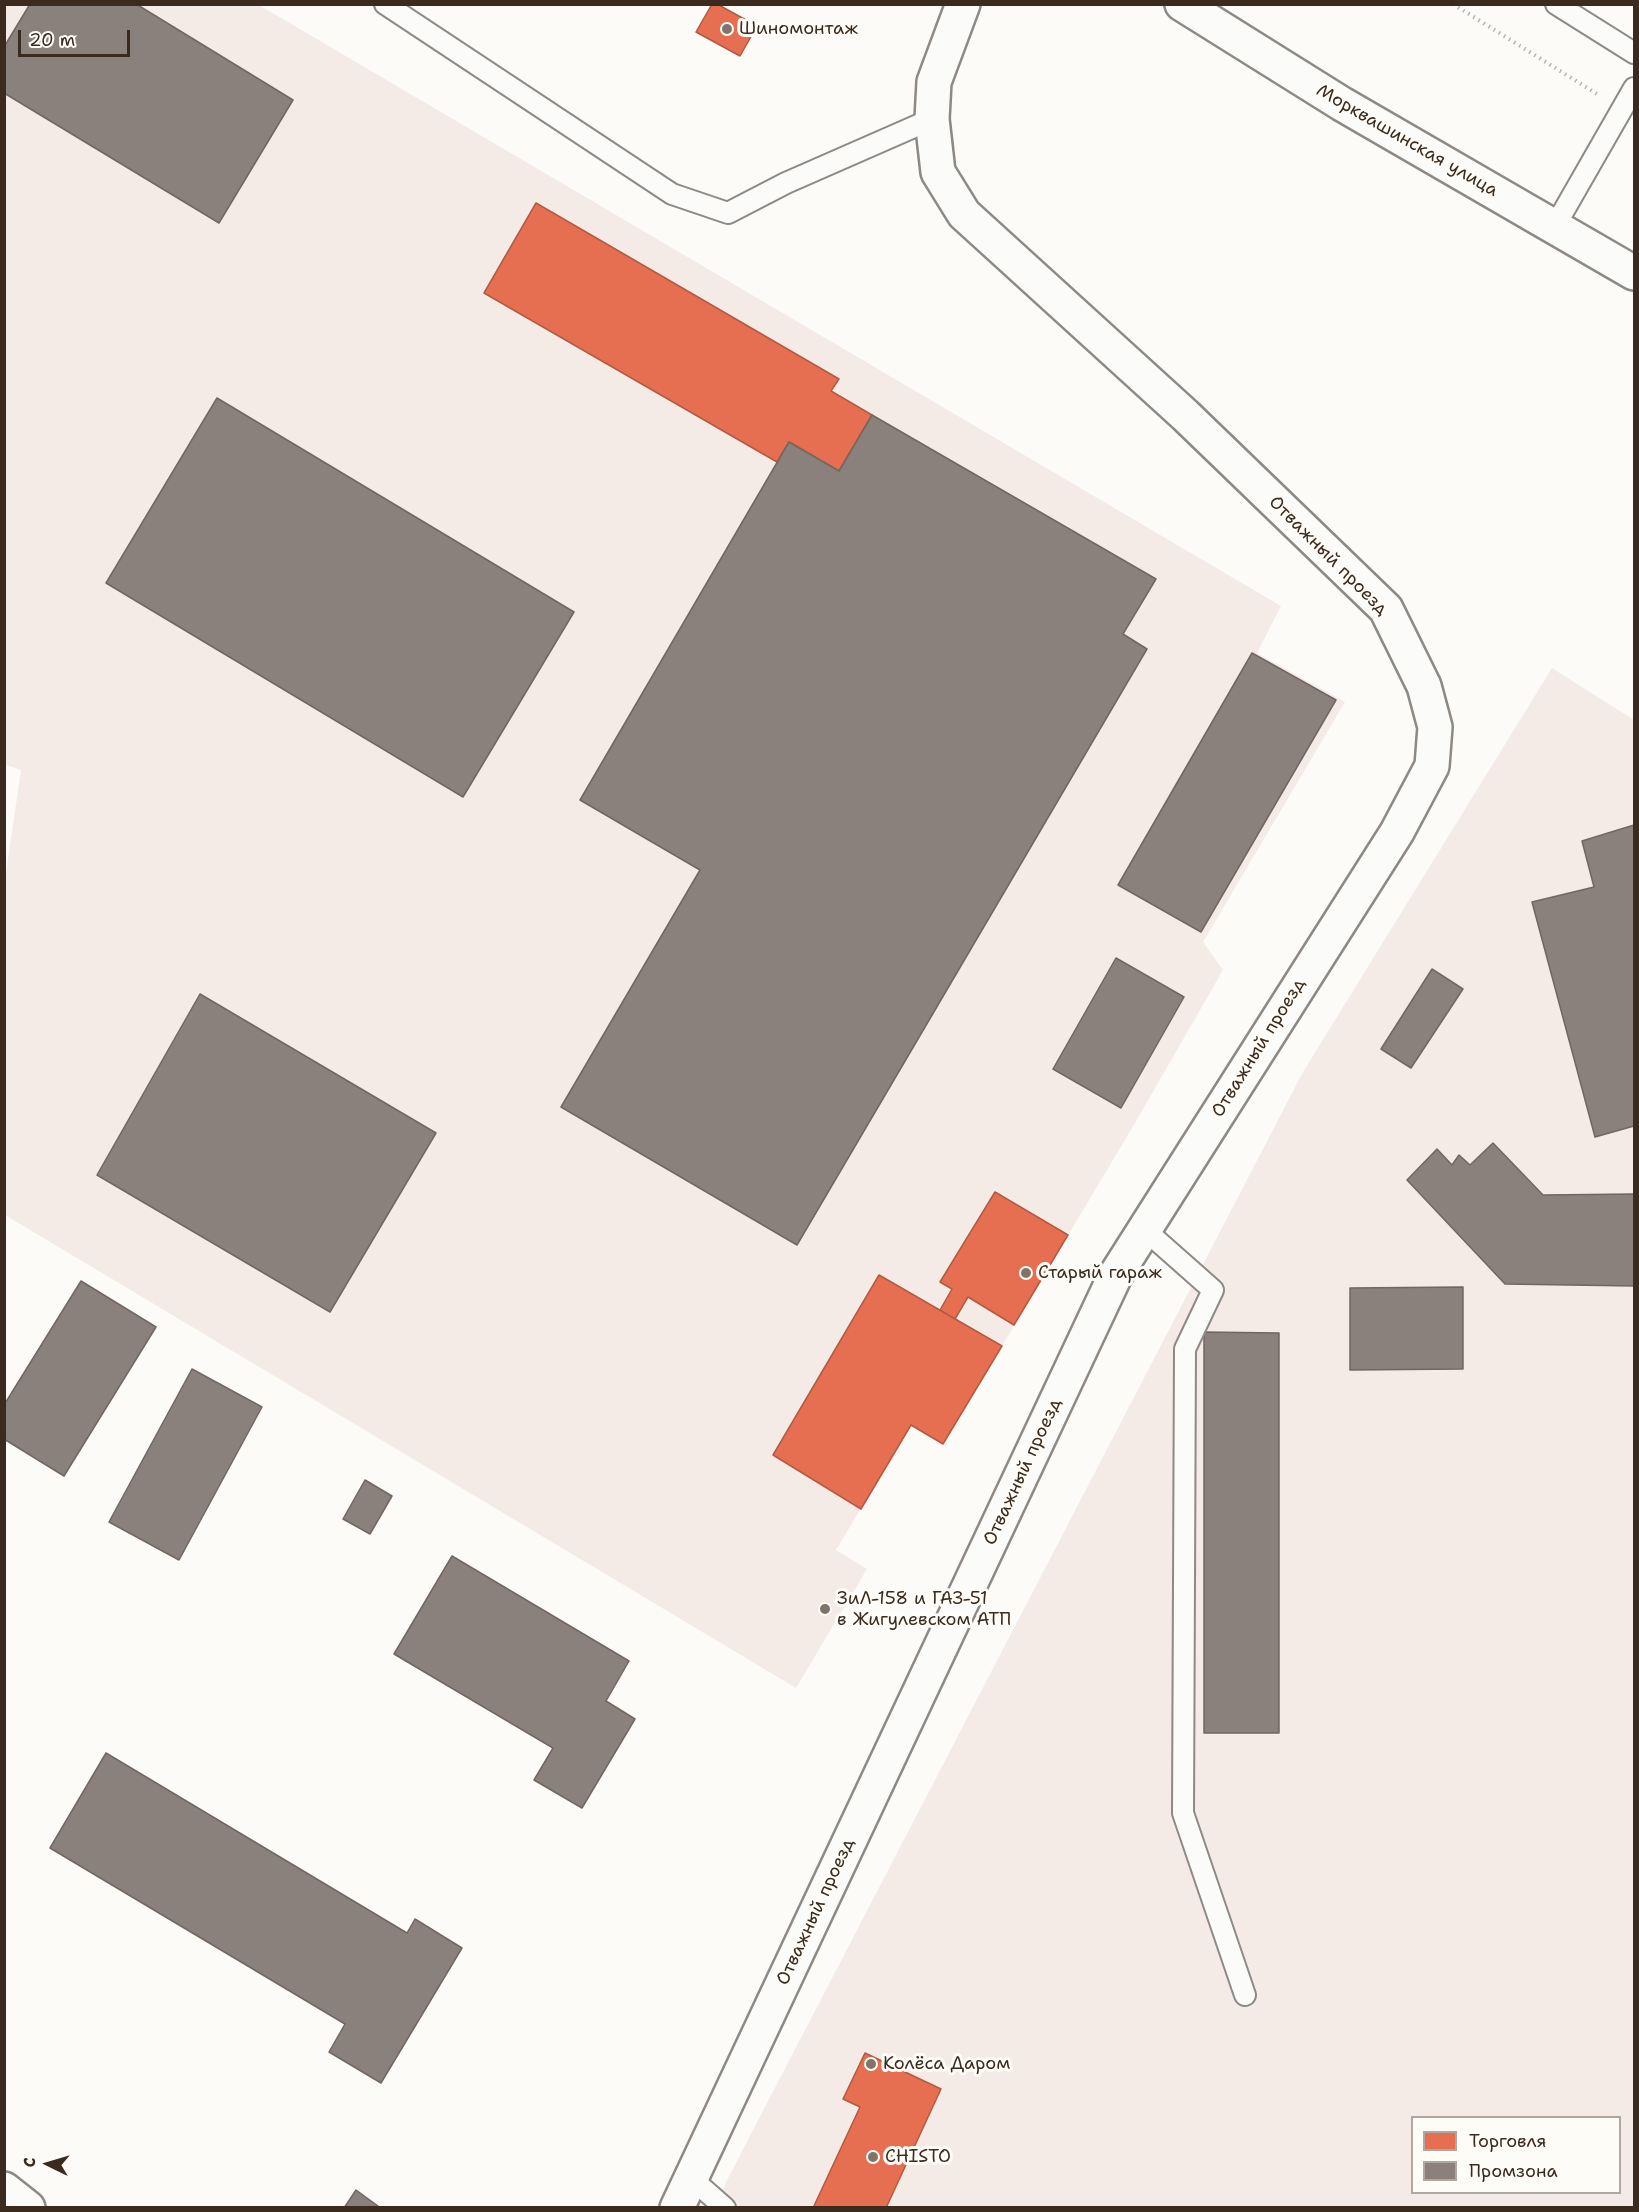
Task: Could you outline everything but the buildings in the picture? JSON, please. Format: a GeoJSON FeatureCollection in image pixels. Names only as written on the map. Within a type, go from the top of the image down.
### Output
{"type":"FeatureCollection","features":[{"type":"Feature","properties":{"kind":"street","name":"Отважный проезд"},"geometry":{"type":"LineString","coordinates":[[677,2208],[1115,1276],[1397,832],[1432,766],[1435,727],[1424,686],[1386,609],[1185,415],[964,214],[938,172],[932,119],[934,82],[963,4]]}},
{"type":"Feature","properties":{"kind":"street","name":"Морквашинская улица"},"geometry":{"type":"LineString","coordinates":[[1182,4],[1342,104],[1635,273]]}},
{"type":"Feature","properties":{"kind":"street"},"geometry":{"type":"LineString","coordinates":[[4,2189],[28,2208]]}},
{"type":"Feature","properties":{"kind":"lane"},"geometry":{"type":"LineString","coordinates":[[385,4],[672,194],[728,213],[786,183],[932,119]]}},
{"type":"Feature","properties":{"kind":"lane"},"geometry":{"type":"LineString","coordinates":[[1556,4],[1635,53]]}},
{"type":"Feature","properties":{"kind":"lane"},"geometry":{"type":"LineString","coordinates":[[1555,226],[1635,88]]}},
{"type":"Feature","properties":{"kind":"lane"},"geometry":{"type":"LineString","coordinates":[[1144,1229],[1213,1290],[1185,1349],[1183,1813],[1245,1995]]}},
{"type":"Feature","properties":{"kind":"lane"},"geometry":{"type":"LineString","coordinates":[[691,2178],[725,2208]]}},
{"type":"Feature","properties":{"kind":"path"},"geometry":{"type":"LineString","coordinates":[[1453,4],[1605,98]]}},
{"type":"Feature","properties":{"kind":"shaded area"},"geometry":{"type":"Polygon","coordinates":[[[5,5],[259,5],[1281,606],[1257,653],[1345,702],[1203,942],[1223,970],[1002,1346],[943,1444],[911,1425],[836,1550],[867,1569],[796,1688],[5,1215],[4,886],[21,770],[4,764],[5,5]]]}},
{"type":"Feature","properties":{"kind":"shaded area"},"geometry":{"type":"Polygon","coordinates":[[[1552,668],[1634,720],[1634,2207],[716,2208],[726,2182],[1303,1072],[1552,668]]]}},
{"type":"Feature","properties":{"kind":"place","name":"Шиномонтаж"},"geometry":{"type":"Point","coordinates":[727,29]}},
{"type":"Feature","properties":{"kind":"place","name":"Старый гараж"},"geometry":{"type":"Point","coordinates":[1026,1273]}},
{"type":"Feature","properties":{"kind":"place","name":"ЗиЛ-158 и ГАЗ-51 в Жигулевском АТП"},"geometry":{"type":"Point","coordinates":[825,1609]}},
{"type":"Feature","properties":{"kind":"place","name":"Колёса Даром"},"geometry":{"type":"Point","coordinates":[871,2064]}},
{"type":"Feature","properties":{"kind":"place","name":"CHISTO"},"geometry":{"type":"Point","coordinates":[873,2157]}}]}
